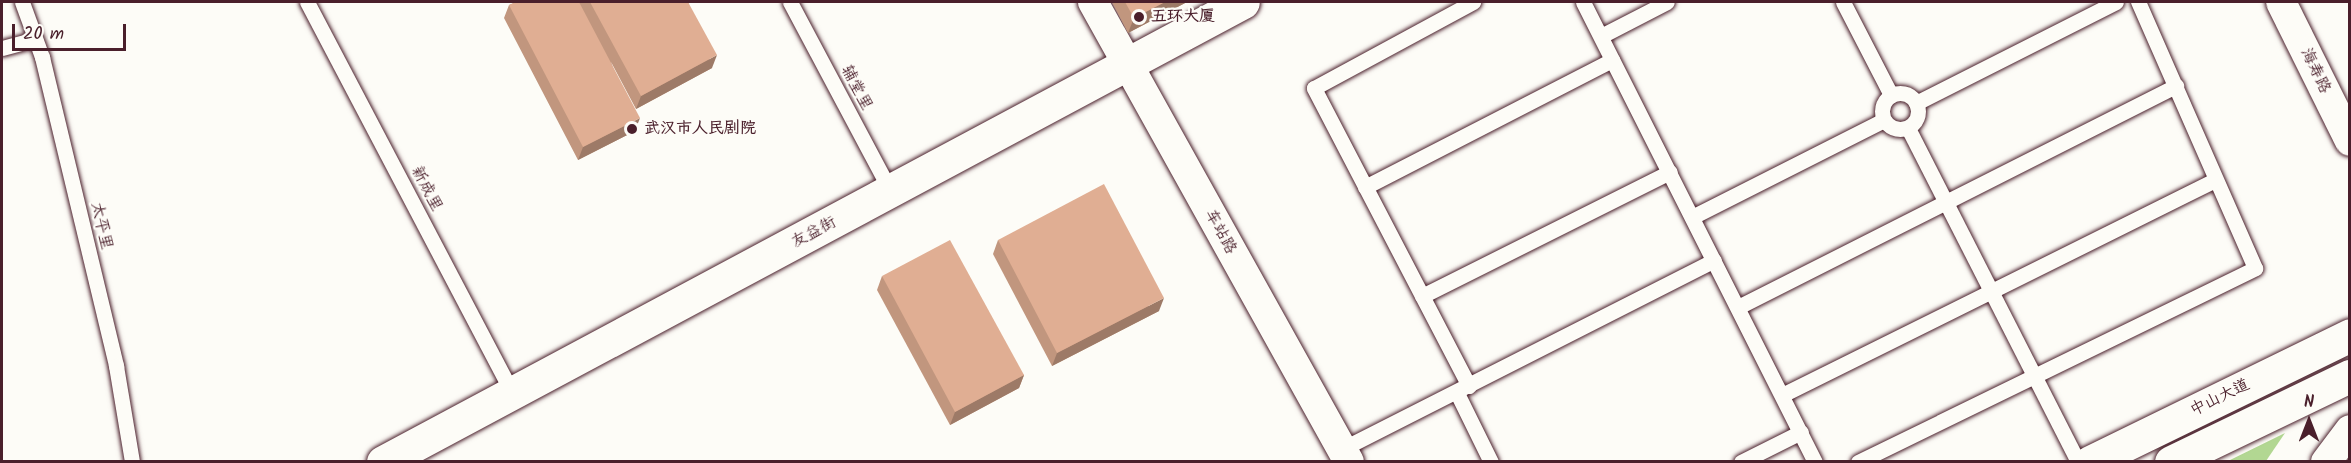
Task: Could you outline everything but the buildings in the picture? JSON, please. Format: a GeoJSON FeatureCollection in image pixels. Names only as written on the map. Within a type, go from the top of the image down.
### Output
{"type":"FeatureCollection","features":[{"type":"Feature","properties":{"kind":"street","name":"车站路"},"geometry":{"type":"LineString","coordinates":[[1093,2],[1126,65],[1346,455]]}},
{"type":"Feature","properties":{"kind":"street","name":"友益街"},"geometry":{"type":"LineString","coordinates":[[383,462],[1243,2]]}},
{"type":"Feature","properties":{"kind":"street","name":"海寿路"},"geometry":{"type":"LineString","coordinates":[[2281,2],[2349,141]]}},
{"type":"Feature","properties":{"kind":"street","name":"中山大道"},"geometry":{"type":"LineString","coordinates":[[2090,462],[2349,335]]}},
{"type":"Feature","properties":{"kind":"street"},"geometry":{"type":"LineString","coordinates":[[2171,462],[2349,376]]}},
{"type":"Feature","properties":{"kind":"street"},"geometry":{"type":"LineString","coordinates":[[2326,462],[2349,430]]}},
{"type":"Feature","properties":{"kind":"lane","name":"太平里"},"geometry":{"type":"LineString","coordinates":[[22,2],[35,39],[116,366],[132,462]]}},
{"type":"Feature","properties":{"kind":"lane","name":"新成里"},"geometry":{"type":"LineString","coordinates":[[307,2],[512,393]]}},
{"type":"Feature","properties":{"kind":"lane","name":"辅堂里"},"geometry":{"type":"LineString","coordinates":[[790,2],[891,192]]}},
{"type":"Feature","properties":{"kind":"lane"},"geometry":{"type":"LineString","coordinates":[[1473,2],[1314,88],[1422,296],[1491,462]]}},
{"type":"Feature","properties":{"kind":"lane"},"geometry":{"type":"LineString","coordinates":[[1583,2],[1815,462]]}},
{"type":"Feature","properties":{"kind":"lane"},"geometry":{"type":"LineString","coordinates":[[1601,36],[1667,2]]}},
{"type":"Feature","properties":{"kind":"lane"},"geometry":{"type":"LineString","coordinates":[[1843,2],[1891,95]]}},
{"type":"Feature","properties":{"kind":"lane"},"geometry":{"type":"LineString","coordinates":[[1916,103],[2116,2]]}},
{"type":"Feature","properties":{"kind":"lane"},"geometry":{"type":"LineString","coordinates":[[1858,462],[2255,268],[2138,2]]}},
{"type":"Feature","properties":{"kind":"lane"},"geometry":{"type":"LineString","coordinates":[[2,48],[35,39]]}},
{"type":"Feature","properties":{"kind":"lane"},"geometry":{"type":"LineString","coordinates":[[1365,187],[1612,60]]}},
{"type":"Feature","properties":{"kind":"lane"},"geometry":{"type":"LineString","coordinates":[[1738,307],[2176,86]]}},
{"type":"Feature","properties":{"kind":"lane"},"geometry":{"type":"LineString","coordinates":[[1891,95],[1908,95],[1916,103],[1918,114],[1908,128],[1895,129],[1884,120],[1883,104],[1891,95]]}},
{"type":"Feature","properties":{"kind":"lane"},"geometry":{"type":"LineString","coordinates":[[1692,217],[1884,120]]}},
{"type":"Feature","properties":{"kind":"lane"},"geometry":{"type":"LineString","coordinates":[[1908,128],[2078,462]]}},
{"type":"Feature","properties":{"kind":"lane"},"geometry":{"type":"LineString","coordinates":[[1422,296],[1670,172]]}},
{"type":"Feature","properties":{"kind":"lane"},"geometry":{"type":"LineString","coordinates":[[1782,395],[2216,180]]}},
{"type":"Feature","properties":{"kind":"lane"},"geometry":{"type":"LineString","coordinates":[[1346,455],[1463,390],[1714,260]]}},
{"type":"Feature","properties":{"kind":"lane"},"geometry":{"type":"LineString","coordinates":[[1741,462],[1801,432]]}},
{"type":"Feature","properties":{"kind":"green space"},"geometry":{"type":"Polygon","coordinates":[[[2285,433],[2266,461],[2228,461],[2285,433]]]}},
{"type":"Feature","properties":{"kind":"place","name":"五环大厦"},"geometry":{"type":"Point","coordinates":[1139,17]}},
{"type":"Feature","properties":{"kind":"place","name":"武汉市人民剧院"},"geometry":{"type":"Point","coordinates":[632,129]}}]}
